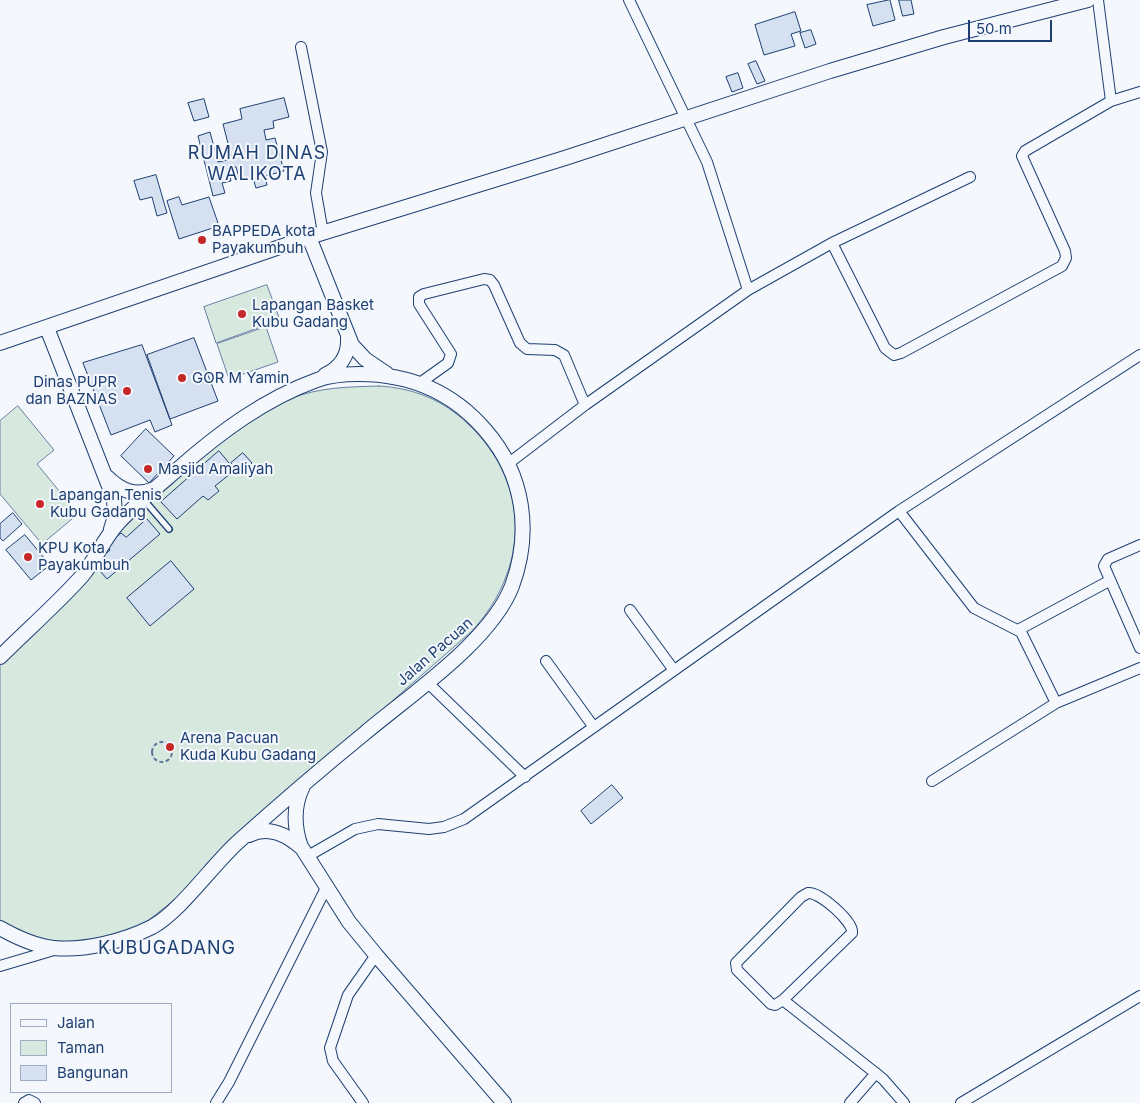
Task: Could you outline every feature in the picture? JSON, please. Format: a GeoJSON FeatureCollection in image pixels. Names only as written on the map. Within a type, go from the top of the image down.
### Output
{"type":"FeatureCollection","features":[{"type":"Feature","properties":{"kind":"street"},"geometry":{"type":"LineString","coordinates":[[629,0],[707,162],[748,290]]}},
{"type":"Feature","properties":{"kind":"street"},"geometry":{"type":"LineString","coordinates":[[0,343],[309,237],[565,158],[685,117],[944,37],[1088,0]]}},
{"type":"Feature","properties":{"kind":"street"},"geometry":{"type":"LineString","coordinates":[[1098,0],[1111,101]]}},
{"type":"Feature","properties":{"kind":"street"},"geometry":{"type":"LineString","coordinates":[[301,48],[322,152],[316,193],[323,233]]}},
{"type":"Feature","properties":{"kind":"street"},"geometry":{"type":"LineString","coordinates":[[832,243],[885,348],[892,354],[901,353],[1062,266],[1066,258],[1065,251],[1022,156],[1025,151],[1111,101],[1140,92]]}},
{"type":"Feature","properties":{"kind":"street"},"geometry":{"type":"LineString","coordinates":[[509,463],[585,406],[748,290],[832,243],[970,177]]}},
{"type":"Feature","properties":{"kind":"street"},"geometry":{"type":"LineString","coordinates":[[309,237],[348,338],[365,359],[393,376]]}},
{"type":"Feature","properties":{"kind":"street"},"geometry":{"type":"LineString","coordinates":[[420,383],[448,362],[451,354],[419,304],[419,297],[424,294],[484,279],[490,280],[520,343],[527,349],[555,350],[564,355],[585,406]]}},
{"type":"Feature","properties":{"kind":"street"},"geometry":{"type":"LineString","coordinates":[[47,328],[106,476],[115,508],[113,524],[104,542]]}},
{"type":"Feature","properties":{"kind":"street"},"geometry":{"type":"LineString","coordinates":[[319,378],[342,363],[347,351],[348,338]]}},
{"type":"Feature","properties":{"kind":"street"},"geometry":{"type":"LineString","coordinates":[[305,852],[355,829],[378,824],[429,829],[444,827],[464,819],[673,669],[899,511],[1140,355]]}},
{"type":"Feature","properties":{"kind":"street","name":"Jalan Pacuan"},"geometry":{"type":"LineString","coordinates":[[0,657],[80,578],[116,525],[143,499],[228,428],[283,394],[319,378],[354,374],[393,376],[420,383],[451,399],[466,410],[490,435],[509,463],[517,483],[522,515],[519,560],[512,585],[501,609],[486,629],[427,682],[240,840],[169,914],[154,926],[111,942],[58,949],[34,943],[0,928]]}},
{"type":"Feature","properties":{"kind":"street"},"geometry":{"type":"LineString","coordinates":[[106,476],[121,489],[130,492],[146,493],[155,489]]}},
{"type":"Feature","properties":{"kind":"street"},"geometry":{"type":"LineString","coordinates":[[899,511],[974,608],[1023,634],[1056,703]]}},
{"type":"Feature","properties":{"kind":"street"},"geometry":{"type":"LineString","coordinates":[[1140,545],[1106,562],[1104,566],[1140,648]]}},
{"type":"Feature","properties":{"kind":"street"},"geometry":{"type":"LineString","coordinates":[[1018,630],[1109,580]]}},
{"type":"Feature","properties":{"kind":"street"},"geometry":{"type":"LineString","coordinates":[[630,610],[673,669]]}},
{"type":"Feature","properties":{"kind":"street"},"geometry":{"type":"LineString","coordinates":[[546,661],[593,726]]}},
{"type":"Feature","properties":{"kind":"street"},"geometry":{"type":"LineString","coordinates":[[932,781],[1056,703],[1140,668]]}},
{"type":"Feature","properties":{"kind":"street"},"geometry":{"type":"LineString","coordinates":[[427,682],[525,777]]}},
{"type":"Feature","properties":{"kind":"street"},"geometry":{"type":"LineString","coordinates":[[303,785],[296,802],[296,829],[305,852],[349,922],[504,1103]]}},
{"type":"Feature","properties":{"kind":"street"},"geometry":{"type":"LineString","coordinates":[[240,840],[253,833],[268,831],[284,835],[305,852]]}},
{"type":"Feature","properties":{"kind":"street"},"geometry":{"type":"LineString","coordinates":[[216,1103],[229,1082],[327,886]]}},
{"type":"Feature","properties":{"kind":"street"},"geometry":{"type":"LineString","coordinates":[[812,893],[818,895],[851,926],[852,933],[783,1000],[775,1005],[764,998],[737,970],[736,963],[801,897],[812,893]]}},
{"type":"Feature","properties":{"kind":"street"},"geometry":{"type":"LineString","coordinates":[[0,966],[58,949]]}},
{"type":"Feature","properties":{"kind":"street"},"geometry":{"type":"LineString","coordinates":[[363,1103],[333,1061],[330,1048],[348,995],[376,955]]}},
{"type":"Feature","properties":{"kind":"street"},"geometry":{"type":"LineString","coordinates":[[961,1103],[1140,996]]}},
{"type":"Feature","properties":{"kind":"street"},"geometry":{"type":"LineString","coordinates":[[783,1000],[876,1073],[904,1103]]}},
{"type":"Feature","properties":{"kind":"street"},"geometry":{"type":"LineString","coordinates":[[850,1103],[876,1073]]}},
{"type":"Feature","properties":{"kind":"street"},"geometry":{"type":"LineString","coordinates":[[24,1103],[29,1100],[35,1103]]}},
{"type":"Feature","properties":{"kind":"lane"},"geometry":{"type":"LineString","coordinates":[[143,499],[169,529]]}},
{"type":"Feature","properties":{"kind":"path"},"geometry":{"type":"LineString","coordinates":[[159,742],[168,744],[172,752],[170,758],[162,761],[155,759],[152,753],[154,746],[159,742]]}},
{"type":"Feature","properties":{"kind":"green space","name":"Lapangan Basket Kubu Gadang"},"geometry":{"type":"Polygon","coordinates":[[[267,285],[280,320],[216,343],[204,307],[267,285]]]}},
{"type":"Feature","properties":{"kind":"green space","name":"Lapangan Basket Kubu Gadang"},"geometry":{"type":"Polygon","coordinates":[[[266,327],[278,362],[229,379],[217,344],[266,327]]]}},
{"type":"Feature","properties":{"kind":"green space","name":"Arena Pacuan Kuda Kubu Gadang"},"geometry":{"type":"Polygon","coordinates":[[[379,386],[404,389],[427,397],[448,408],[468,424],[489,448],[504,473],[512,500],[515,527],[512,555],[504,582],[490,608],[471,632],[237,837],[172,902],[146,922],[122,933],[84,942],[44,941],[0,922],[0,657],[108,542],[136,515],[195,463],[249,422],[281,402],[301,395],[334,388],[379,386]]]}},
{"type":"Feature","properties":{"kind":"green space"},"geometry":{"type":"Polygon","coordinates":[[[18,406],[54,450],[37,464],[78,514],[42,544],[0,494],[0,421],[18,406]]]}},
{"type":"Feature","properties":{"kind":"building"},"geometry":{"type":"Polygon","coordinates":[[[890,0],[895,20],[873,26],[867,5],[890,0]]]}},
{"type":"Feature","properties":{"kind":"building"},"geometry":{"type":"Polygon","coordinates":[[[899,0],[911,0],[914,14],[903,16],[899,0]]]}},
{"type":"Feature","properties":{"kind":"building"},"geometry":{"type":"Polygon","coordinates":[[[795,12],[801,31],[791,34],[795,46],[764,55],[755,25],[795,12]]]}},
{"type":"Feature","properties":{"kind":"building"},"geometry":{"type":"Polygon","coordinates":[[[811,30],[816,44],[805,48],[800,33],[811,30]]]}},
{"type":"Feature","properties":{"kind":"building"},"geometry":{"type":"Polygon","coordinates":[[[756,61],[765,81],[757,84],[748,64],[756,61]]]}},
{"type":"Feature","properties":{"kind":"building"},"geometry":{"type":"Polygon","coordinates":[[[738,73],[743,88],[732,92],[726,77],[738,73]]]}},
{"type":"Feature","properties":{"kind":"building","name":"RUMAH DINAS WALIKOTA"},"geometry":{"type":"Polygon","coordinates":[[[284,98],[289,117],[273,121],[274,128],[264,130],[266,140],[275,138],[284,171],[265,176],[267,185],[256,188],[253,178],[240,181],[236,167],[228,168],[231,181],[222,183],[225,193],[213,196],[198,136],[210,132],[218,162],[232,159],[223,124],[242,119],[240,109],[284,98]]]}},
{"type":"Feature","properties":{"kind":"building"},"geometry":{"type":"Polygon","coordinates":[[[204,99],[209,117],[194,121],[188,103],[204,99]]]}},
{"type":"Feature","properties":{"kind":"building"},"geometry":{"type":"Polygon","coordinates":[[[156,175],[167,213],[157,216],[152,197],[140,200],[134,181],[156,175]]]}},
{"type":"Feature","properties":{"kind":"building","name":"BAPPEDA kota Payakumbuh"},"geometry":{"type":"Polygon","coordinates":[[[179,197],[182,205],[209,197],[219,226],[179,239],[167,201],[179,197]]]}},
{"type":"Feature","properties":{"kind":"building","name":"GOR M Yamin"},"geometry":{"type":"Polygon","coordinates":[[[194,338],[218,401],[170,419],[147,355],[194,338]]]}},
{"type":"Feature","properties":{"kind":"building","name":"Dinas PUPR dan BAZNAS"},"geometry":{"type":"Polygon","coordinates":[[[142,345],[172,425],[155,432],[150,420],[111,435],[83,363],[142,345]]]}},
{"type":"Feature","properties":{"kind":"building","name":"Masjid Amaliyah"},"geometry":{"type":"Polygon","coordinates":[[[146,429],[174,456],[149,483],[121,456],[146,429]]]}},
{"type":"Feature","properties":{"kind":"building"},"geometry":{"type":"Polygon","coordinates":[[[219,451],[235,470],[215,486],[219,491],[208,500],[203,496],[177,519],[161,502],[219,451]]]}},
{"type":"Feature","properties":{"kind":"building"},"geometry":{"type":"Polygon","coordinates":[[[243,453],[252,463],[240,473],[231,463],[243,453]]]}},
{"type":"Feature","properties":{"kind":"building"},"geometry":{"type":"Polygon","coordinates":[[[13,513],[22,524],[3,541],[0,538],[0,524],[13,513]]]}},
{"type":"Feature","properties":{"kind":"building"},"geometry":{"type":"Polygon","coordinates":[[[147,519],[160,534],[107,579],[94,564],[110,550],[106,545],[121,533],[126,537],[147,519]]]}},
{"type":"Feature","properties":{"kind":"building","name":"KPU Kota Payakumbuh"},"geometry":{"type":"Polygon","coordinates":[[[25,535],[50,565],[31,580],[6,550],[25,535]]]}},
{"type":"Feature","properties":{"kind":"building"},"geometry":{"type":"Polygon","coordinates":[[[171,561],[194,589],[150,626],[127,598],[171,561]]]}},
{"type":"Feature","properties":{"kind":"building"},"geometry":{"type":"Polygon","coordinates":[[[612,785],[623,798],[591,824],[581,811],[612,785]]]}},
{"type":"Feature","properties":{"kind":"place","name":"BAPPEDA kota Payakumbuh"},"geometry":{"type":"Point","coordinates":[202,240]}},
{"type":"Feature","properties":{"kind":"place","name":"Lapangan Basket Kubu Gadang"},"geometry":{"type":"Point","coordinates":[242,314]}},
{"type":"Feature","properties":{"kind":"place","name":"GOR M Yamin"},"geometry":{"type":"Point","coordinates":[182,378]}},
{"type":"Feature","properties":{"kind":"place","name":"Dinas PUPR dan BAZNAS"},"geometry":{"type":"Point","coordinates":[127,391]}},
{"type":"Feature","properties":{"kind":"place","name":"Masjid Amaliyah"},"geometry":{"type":"Point","coordinates":[148,469]}},
{"type":"Feature","properties":{"kind":"place","name":"Lapangan Tenis Kubu Gadang"},"geometry":{"type":"Point","coordinates":[40,504]}},
{"type":"Feature","properties":{"kind":"place","name":"KPU Kota Payakumbuh"},"geometry":{"type":"Point","coordinates":[28,557]}},
{"type":"Feature","properties":{"kind":"place","name":"Arena Pacuan Kuda Kubu Gadang"},"geometry":{"type":"Point","coordinates":[170,747]}},
{"type":"Feature","properties":{"kind":"district","name":"RUMAH DINAS WALIKOTA"},"geometry":{"type":"Point","coordinates":[257,164]}},
{"type":"Feature","properties":{"kind":"district","name":"KUBUGADANG"},"geometry":{"type":"Point","coordinates":[167,949]}}]}
